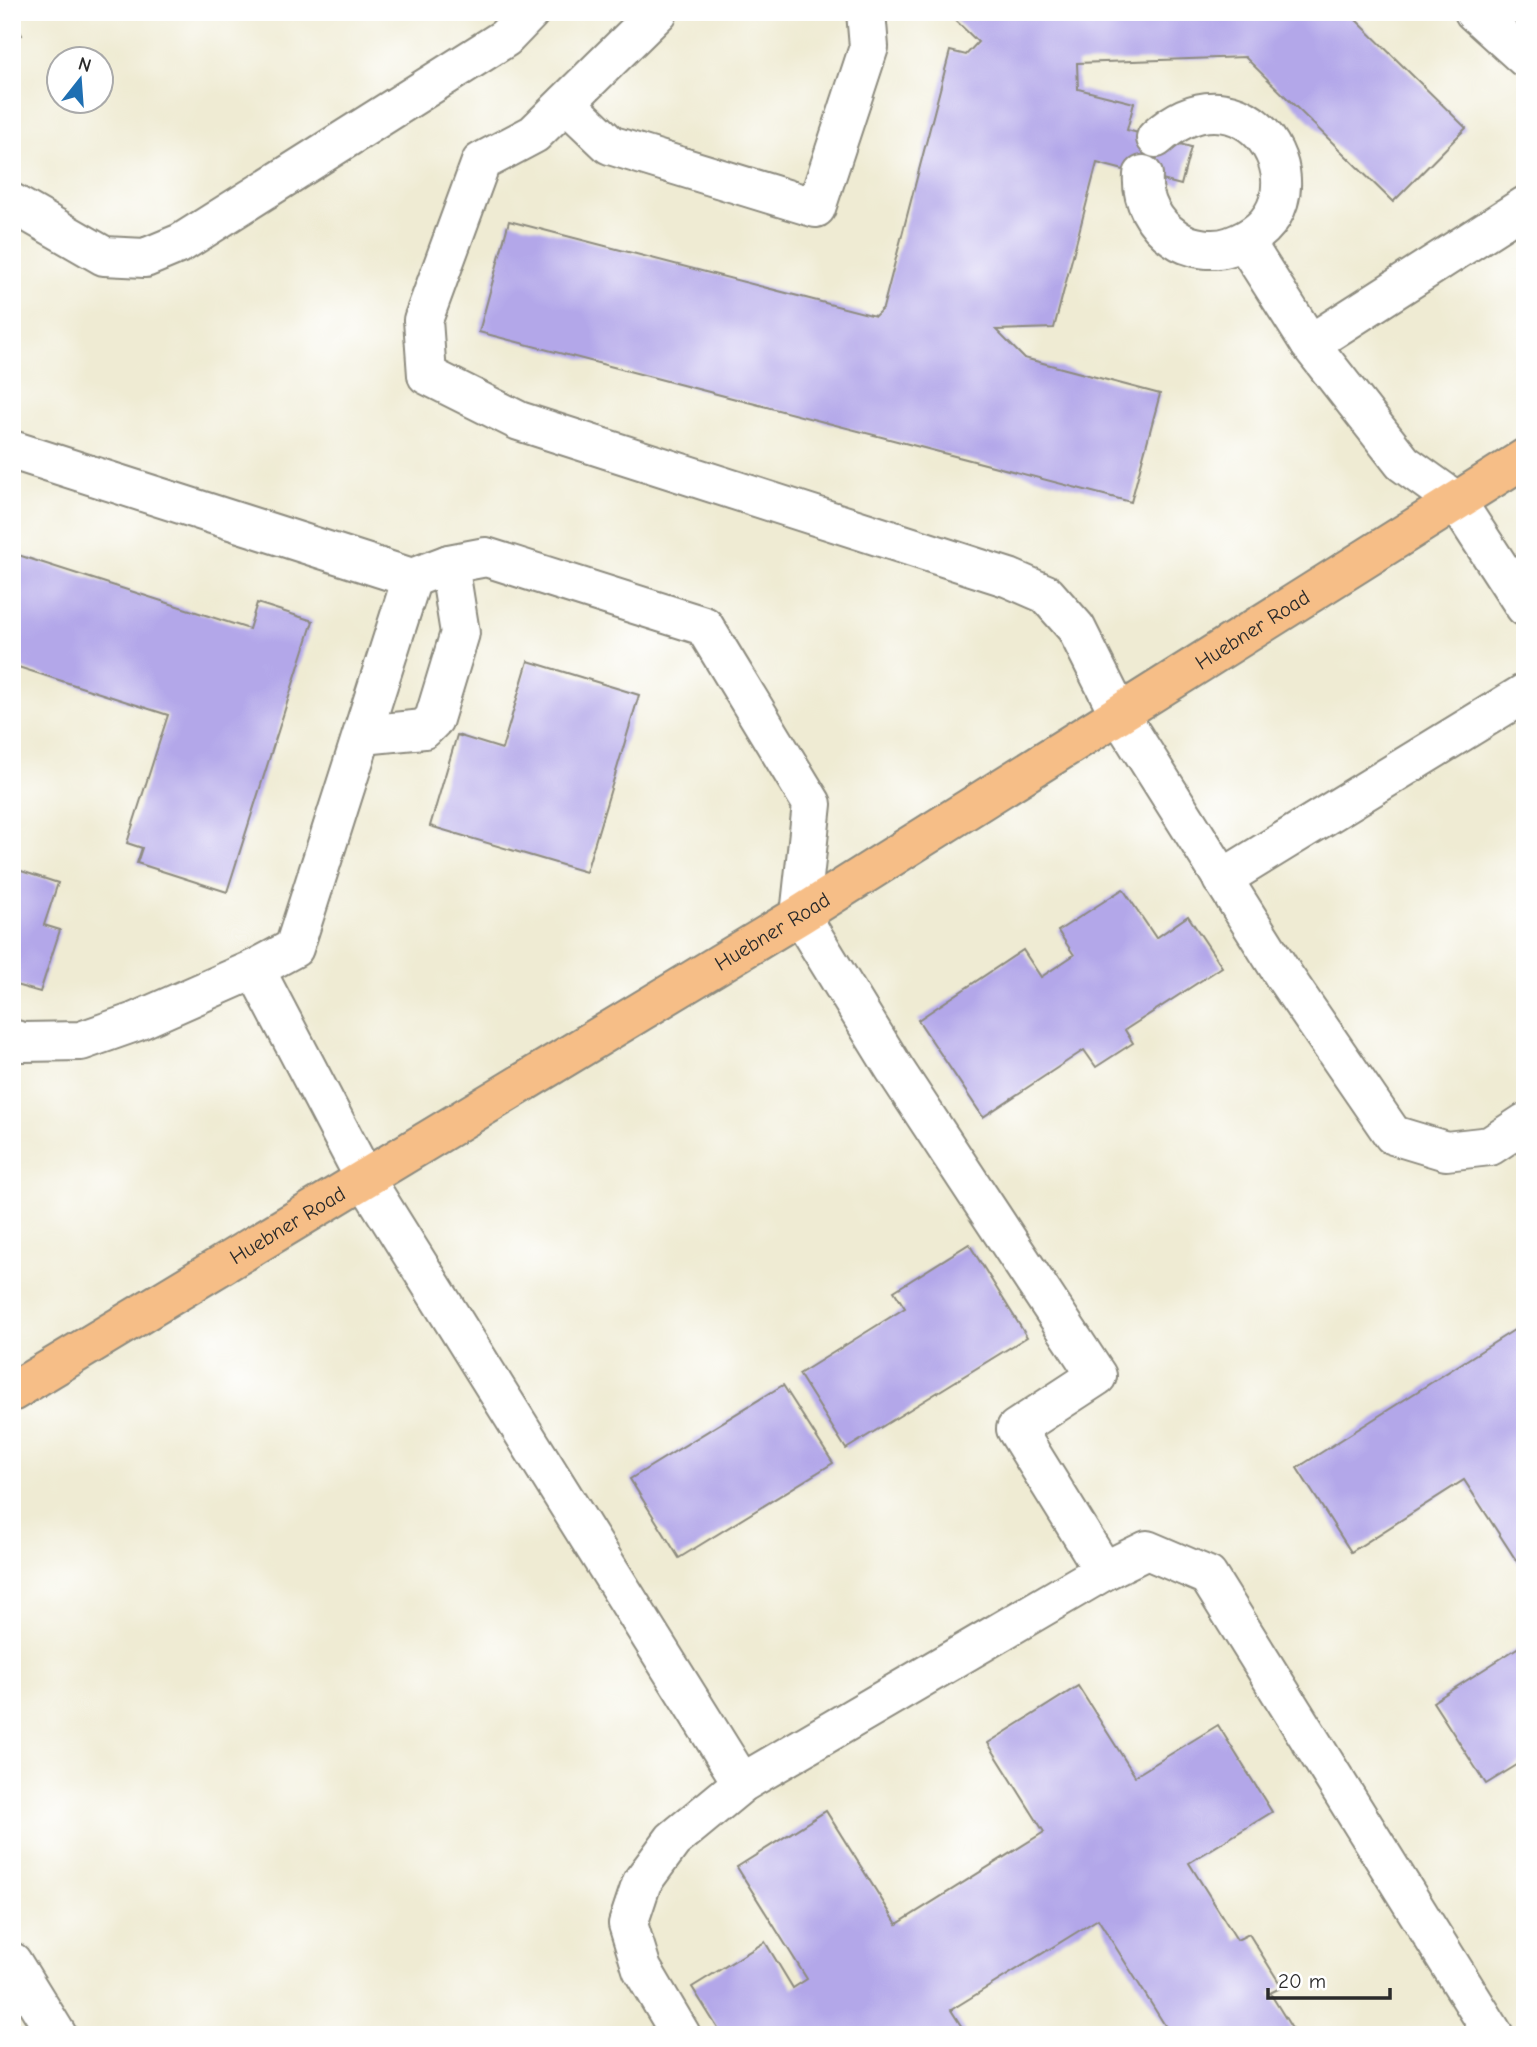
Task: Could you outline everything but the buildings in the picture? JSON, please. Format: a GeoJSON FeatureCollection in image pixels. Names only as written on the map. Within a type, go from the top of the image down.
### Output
{"type":"FeatureCollection","features":[{"type":"Feature","properties":{"kind":"main road","name":"Huebner Road"},"geometry":{"type":"LineString","coordinates":[[12,1392],[800,915],[1525,458]]}},
{"type":"Feature","properties":{"kind":"lane"},"geometry":{"type":"LineString","coordinates":[[12,203],[104,256],[145,258],[181,243],[505,38],[530,12]]}},
{"type":"Feature","properties":{"kind":"lane"},"geometry":{"type":"LineString","coordinates":[[657,12],[534,134],[481,162],[423,320],[427,375],[519,421],[996,574],[1046,594],[1076,628],[1119,714],[1284,976],[1393,1136],[1446,1152],[1490,1146],[1525,1123]]}},
{"type":"Feature","properties":{"kind":"lane"},"geometry":{"type":"LineString","coordinates":[[566,103],[610,145],[816,208],[869,47],[866,12]]}},
{"type":"Feature","properties":{"kind":"lane"},"geometry":{"type":"LineString","coordinates":[[1474,12],[1525,58]]}},
{"type":"Feature","properties":{"kind":"lane"},"geometry":{"type":"LineString","coordinates":[[1143,174],[1147,206],[1160,226],[1177,240],[1200,248],[1223,249],[1245,242],[1264,228],[1276,209],[1282,188],[1276,155],[1257,127],[1238,115],[1216,111],[1193,114],[1173,123],[1156,138]]}},
{"type":"Feature","properties":{"kind":"lane"},"geometry":{"type":"LineString","coordinates":[[1310,344],[1525,206]]}},
{"type":"Feature","properties":{"kind":"lane"},"geometry":{"type":"LineString","coordinates":[[1245,242],[1310,344],[1403,463],[1456,501],[1525,607]]}},
{"type":"Feature","properties":{"kind":"lane"},"geometry":{"type":"LineString","coordinates":[[12,450],[412,578],[449,564],[486,557],[704,626],[813,804],[800,915],[894,1068],[1097,1376],[1016,1429],[1104,1571]]}},
{"type":"Feature","properties":{"kind":"lane"},"geometry":{"type":"LineString","coordinates":[[363,735],[425,729],[434,719],[460,633],[449,564]]}},
{"type":"Feature","properties":{"kind":"lane"},"geometry":{"type":"LineString","coordinates":[[12,1039],[23,1042],[80,1041],[135,1022],[255,970],[294,948],[412,578]]}},
{"type":"Feature","properties":{"kind":"lane"},"geometry":{"type":"LineString","coordinates":[[1223,879],[1525,693]]}},
{"type":"Feature","properties":{"kind":"lane"},"geometry":{"type":"LineString","coordinates":[[255,970],[365,1179],[742,1783]]}},
{"type":"Feature","properties":{"kind":"lane"},"geometry":{"type":"LineString","coordinates":[[681,2035],[642,1969],[628,1924],[642,1882],[673,1840],[742,1783],[1104,1571],[1147,1550],[1208,1576],[1494,2035]]}},
{"type":"Feature","properties":{"kind":"lane"},"geometry":{"type":"LineString","coordinates":[[12,1962],[57,2035]]}}]}
